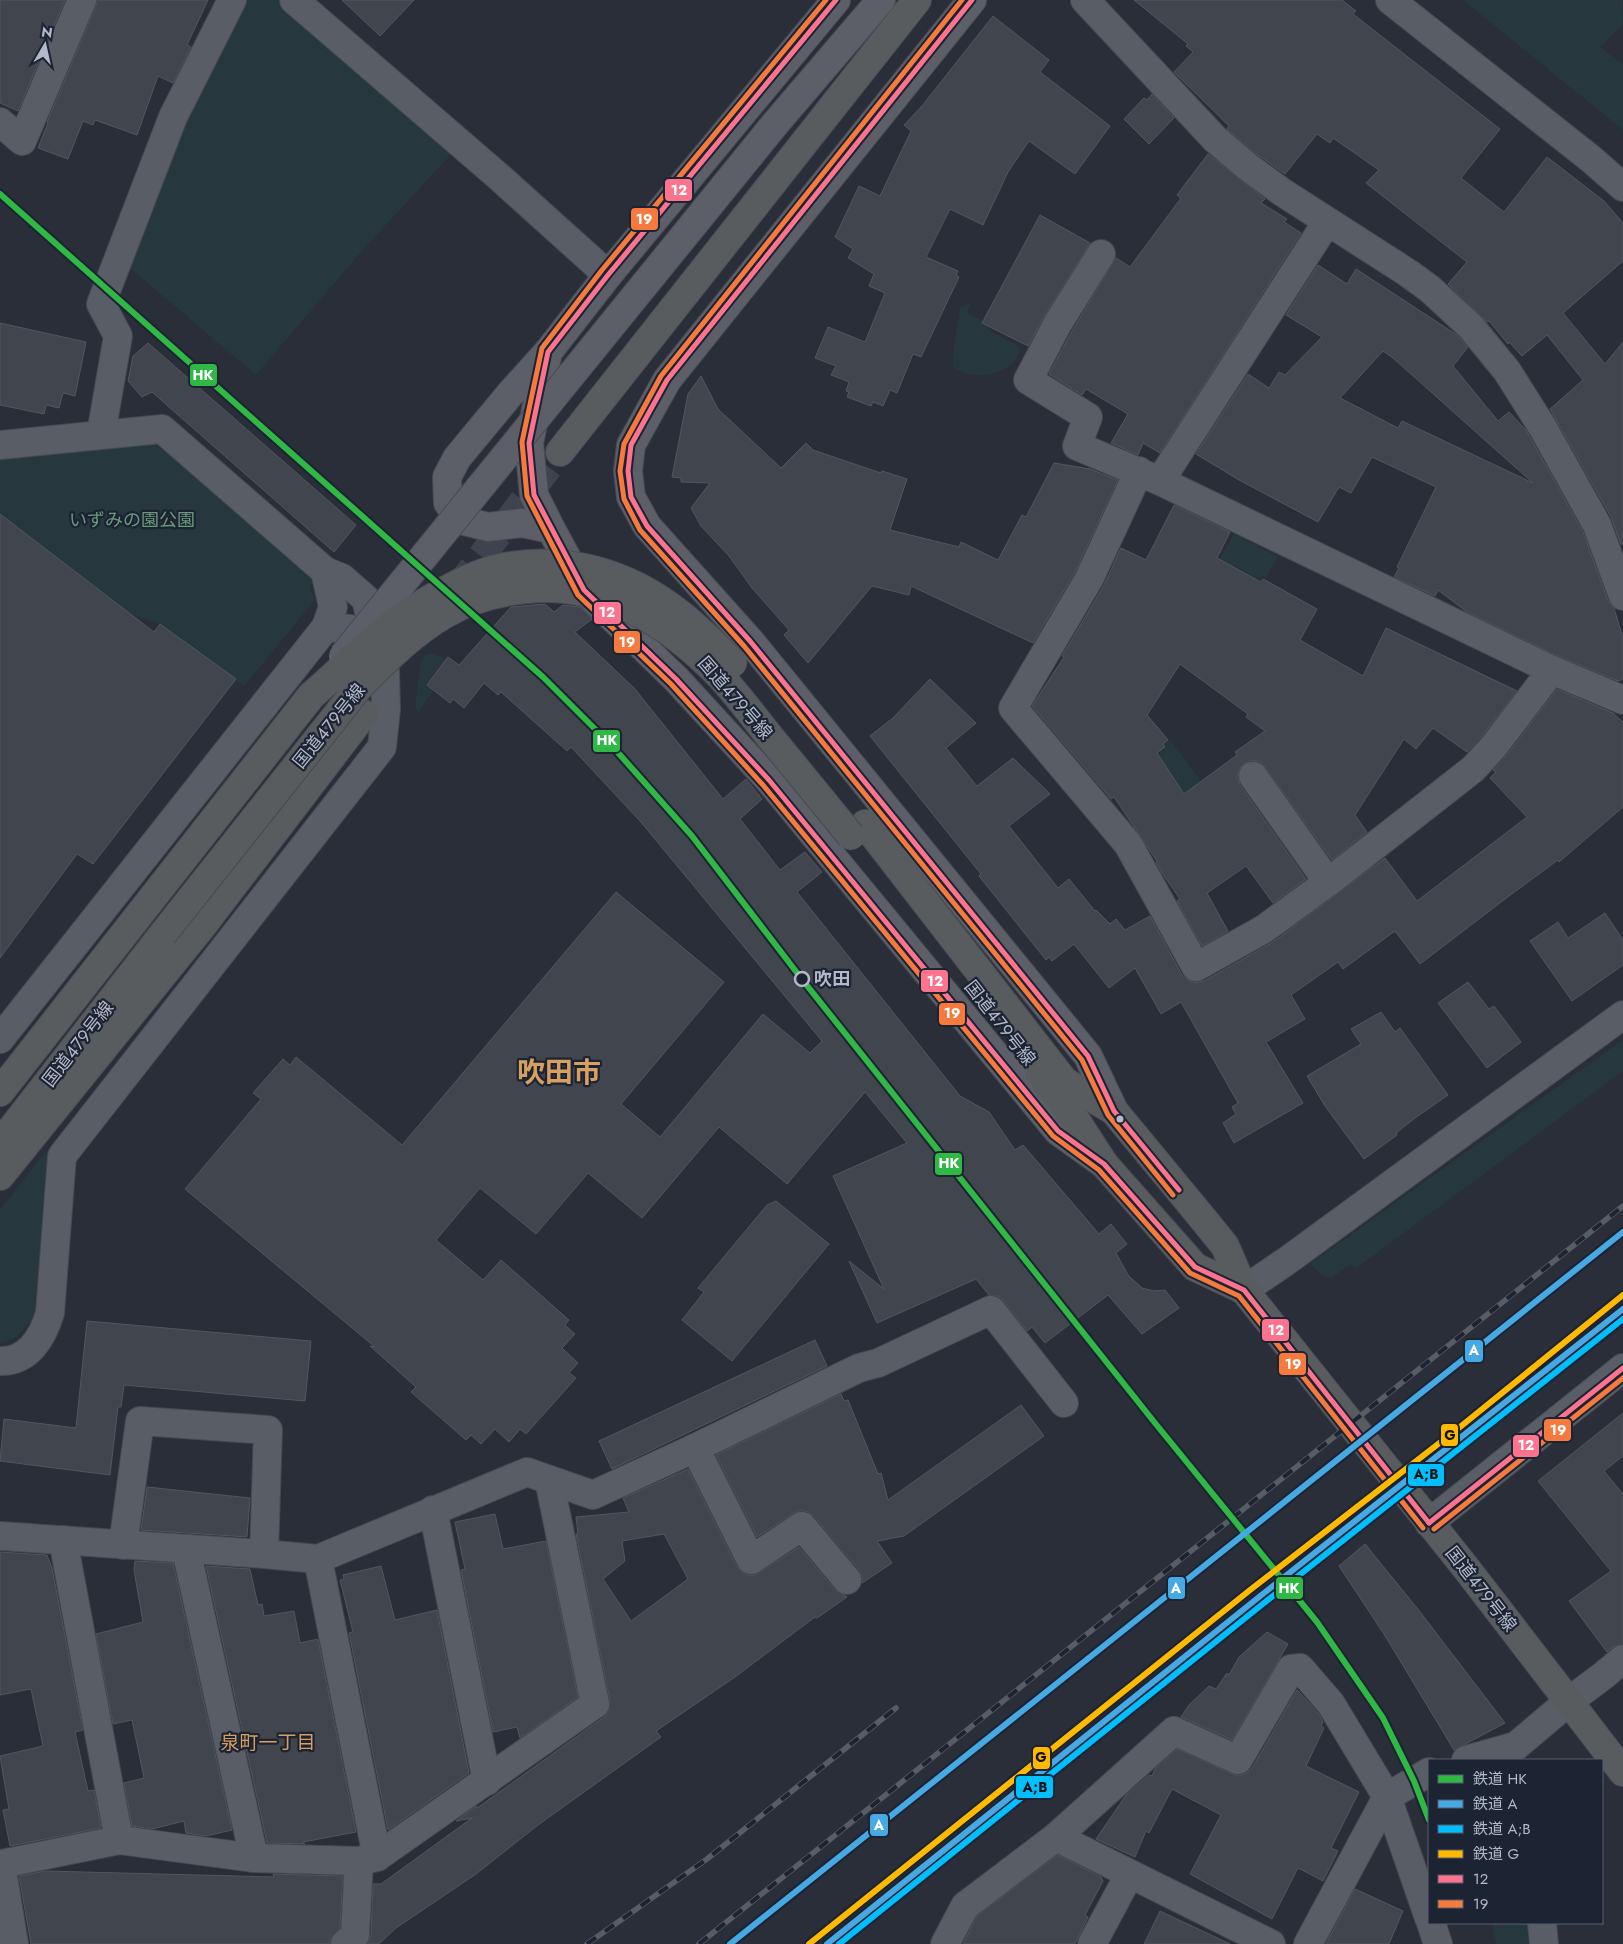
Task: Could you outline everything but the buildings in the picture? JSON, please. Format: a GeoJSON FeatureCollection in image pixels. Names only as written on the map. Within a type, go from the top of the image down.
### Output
{"type":"FeatureCollection","features":[{"type":"Feature","properties":{"kind":"highway"},"geometry":{"type":"LineString","coordinates":[[560,452],[917,0]]}},
{"type":"Feature","properties":{"kind":"highway","name":"国道479号線"},"geometry":{"type":"LineString","coordinates":[[0,1092],[311,696],[379,635],[407,614],[455,585],[499,568],[562,563],[587,567],[616,576],[644,590],[679,613],[735,666],[1075,1118],[1104,1164],[1195,1267],[1244,1290]]}},
{"type":"Feature","properties":{"kind":"highway","name":"国道479号線"},"geometry":{"type":"LineString","coordinates":[[0,1144],[163,934],[365,682],[394,652],[444,614],[471,601],[502,591],[547,587],[578,590],[608,598],[636,611],[666,629],[695,652],[720,677],[858,830],[1064,1081],[1114,1111],[1225,1246],[1244,1290],[1466,1568],[1623,1772]]}},
{"type":"Feature","properties":{"kind":"highway"},"geometry":{"type":"LineString","coordinates":[[0,1176],[203,925],[364,714]]}},
{"type":"Feature","properties":{"kind":"main road"},"geometry":{"type":"LineString","coordinates":[[311,696],[775,124],[880,0]]}},
{"type":"Feature","properties":{"kind":"main road"},"geometry":{"type":"LineString","coordinates":[[972,0],[667,380],[631,445],[628,471],[631,497],[648,526],[750,641],[1088,1056],[1114,1111]]}},
{"type":"Feature","properties":{"kind":"main road"},"geometry":{"type":"LineString","coordinates":[[551,529],[522,523],[488,527],[464,521],[448,503],[447,476],[457,458],[548,352],[608,275],[831,3]]}},
{"type":"Feature","properties":{"kind":"main road"},"geometry":{"type":"LineString","coordinates":[[548,352],[529,443],[534,495],[584,590],[676,679],[769,780],[1058,1131],[1104,1164]]}},
{"type":"Feature","properties":{"kind":"street"},"geometry":{"type":"LineString","coordinates":[[0,122],[22,142],[82,0]]}},
{"type":"Feature","properties":{"kind":"street"},"geometry":{"type":"LineString","coordinates":[[101,434],[118,336],[101,304],[173,117],[232,0]]}},
{"type":"Feature","properties":{"kind":"street"},"geometry":{"type":"LineString","coordinates":[[294,0],[498,176],[608,275]]}},
{"type":"Feature","properties":{"kind":"street"},"geometry":{"type":"LineString","coordinates":[[1085,0],[1215,139],[1248,168],[1327,222],[1385,257],[1430,290],[1489,349],[1506,371],[1542,428],[1597,525],[1623,596]]}},
{"type":"Feature","properties":{"kind":"street"},"geometry":{"type":"LineString","coordinates":[[1390,0],[1591,159],[1623,187]]}},
{"type":"Feature","properties":{"kind":"street"},"geometry":{"type":"LineString","coordinates":[[1327,222],[1150,476],[1013,708],[1128,844],[1186,965],[1196,967],[1264,929],[1328,882],[1473,769],[1494,746],[1552,670]]}},
{"type":"Feature","properties":{"kind":"street"},"geometry":{"type":"LineString","coordinates":[[1101,254],[1058,323],[1028,380],[1088,417],[1077,446],[1150,476],[1552,670],[1623,700]]}},
{"type":"Feature","properties":{"kind":"street"},"geometry":{"type":"LineString","coordinates":[[0,445],[162,429],[325,571],[342,578],[366,599],[376,643],[385,671],[386,709],[382,747],[62,1156],[50,1313],[44,1331],[25,1355],[0,1361]]}},
{"type":"Feature","properties":{"kind":"street"},"geometry":{"type":"LineString","coordinates":[[0,1039],[326,627],[333,607],[325,571]]}},
{"type":"Feature","properties":{"kind":"street"},"geometry":{"type":"LineString","coordinates":[[326,627],[350,629],[376,643]]}},
{"type":"Feature","properties":{"kind":"street"},"geometry":{"type":"LineString","coordinates":[[1253,776],[1328,882]]}},
{"type":"Feature","properties":{"kind":"street"},"geometry":{"type":"LineString","coordinates":[[1244,1290],[1296,1255],[1623,1015]]}},
{"type":"Feature","properties":{"kind":"street"},"geometry":{"type":"LineString","coordinates":[[0,1536],[318,1559],[527,1472],[593,1495],[695,1448],[859,1368],[878,1363],[991,1310],[1064,1403]]}},
{"type":"Feature","properties":{"kind":"street"},"geometry":{"type":"LineString","coordinates":[[1429,1523],[1623,1368]]}},
{"type":"Feature","properties":{"kind":"street"},"geometry":{"type":"LineString","coordinates":[[123,1545],[140,1421],[268,1430],[264,1554]]}},
{"type":"Feature","properties":{"kind":"street"},"geometry":{"type":"LineString","coordinates":[[695,1448],[751,1560],[802,1526],[846,1580]]}},
{"type":"Feature","properties":{"kind":"street"},"geometry":{"type":"LineString","coordinates":[[14,1944],[0,1863],[119,1840],[254,1858],[368,1859],[487,1780],[595,1704],[549,1480]]}},
{"type":"Feature","properties":{"kind":"street"},"geometry":{"type":"LineString","coordinates":[[433,1510],[487,1780]]}},
{"type":"Feature","properties":{"kind":"street"},"geometry":{"type":"LineString","coordinates":[[63,1540],[119,1840]]}},
{"type":"Feature","properties":{"kind":"street"},"geometry":{"type":"LineString","coordinates":[[186,1549],[254,1858]]}},
{"type":"Feature","properties":{"kind":"street"},"geometry":{"type":"LineString","coordinates":[[318,1559],[368,1859],[355,1935],[344,1944]]}},
{"type":"Feature","properties":{"kind":"street"},"geometry":{"type":"LineString","coordinates":[[1473,1759],[1518,1753],[1568,1702],[1623,1659]]}},
{"type":"Feature","properties":{"kind":"street"},"geometry":{"type":"LineString","coordinates":[[945,1944],[966,1906],[1056,1837],[1174,1731],[1238,1760],[1291,1669],[1300,1668],[1331,1704],[1387,1797],[1428,1915]]}},
{"type":"Feature","properties":{"kind":"street"},"geometry":{"type":"LineString","coordinates":[[1308,1944],[1387,1797],[1428,1773]]}},
{"type":"Feature","properties":{"kind":"street"},"geometry":{"type":"LineString","coordinates":[[1056,1837],[1271,1944]]}},
{"type":"Feature","properties":{"kind":"street"},"geometry":{"type":"LineString","coordinates":[[1092,1944],[1129,1875]]}},
{"type":"Feature","properties":{"kind":"street"},"geometry":{"type":"LineString","coordinates":[[1431,1924],[1438,1944]]}},
{"type":"Feature","properties":{"kind":"street"},"geometry":{"type":"LineString","coordinates":[[1542,1924],[1544,1944]]}},
{"type":"Feature","properties":{"kind":"green space"},"geometry":{"type":"Polygon","coordinates":[[[241,0],[282,0],[454,151],[361,252],[256,375],[130,268],[181,119],[241,0]]]}},
{"type":"Feature","properties":{"kind":"green space"},"geometry":{"type":"Polygon","coordinates":[[[1463,0],[1622,0],[1623,24],[1600,47],[1623,64],[1623,130],[1463,0]]]}},
{"type":"Feature","properties":{"kind":"green space"},"geometry":{"type":"Polygon","coordinates":[[[971,302],[967,313],[987,323],[987,329],[1020,347],[1015,360],[998,372],[975,375],[953,368],[952,360],[960,308],[971,302]]]}},
{"type":"Feature","properties":{"kind":"green space","name":"いずみの園公園"},"geometry":{"type":"Polygon","coordinates":[[[146,442],[166,451],[314,577],[310,587],[315,600],[244,686],[160,624],[131,614],[0,514],[0,457],[146,442]]]}},
{"type":"Feature","properties":{"kind":"green space"},"geometry":{"type":"Polygon","coordinates":[[[1234,534],[1278,557],[1266,578],[1263,576],[1260,580],[1233,565],[1222,584],[1201,589],[1234,534]]]}},
{"type":"Feature","properties":{"kind":"green space"},"geometry":{"type":"Polygon","coordinates":[[[432,653],[446,659],[427,685],[434,690],[418,712],[415,704],[421,660],[425,655],[432,653]]]}},
{"type":"Feature","properties":{"kind":"green space"},"geometry":{"type":"Polygon","coordinates":[[[1170,740],[1201,781],[1187,796],[1180,787],[1136,818],[1156,752],[1158,754],[1167,747],[1165,744],[1170,740]]]}},
{"type":"Feature","properties":{"kind":"green space"},"geometry":{"type":"Polygon","coordinates":[[[1623,1040],[1623,1071],[1355,1269],[1351,1264],[1331,1278],[1317,1271],[1313,1266],[1311,1263],[1623,1040]]]}},
{"type":"Feature","properties":{"kind":"green space"},"geometry":{"type":"Polygon","coordinates":[[[45,1152],[50,1154],[42,1290],[32,1320],[14,1339],[0,1343],[0,1210],[45,1152]]]}},
{"type":"Feature","properties":{"kind":"green space"},"geometry":{"type":"Polygon","coordinates":[[[1492,1924],[1534,1924],[1536,1944],[1496,1944],[1492,1924]]]}},
{"type":"Feature","properties":{"kind":"tunnel"},"geometry":{"type":"LineString","coordinates":[[456,590],[560,452]]}},
{"type":"Feature","properties":{"kind":"railway"},"geometry":{"type":"LineString","coordinates":[[699,1944],[1623,1206]]}},
{"type":"Feature","properties":{"kind":"railway"},"geometry":{"type":"LineString","coordinates":[[587,1944],[707,1859],[896,1708]]}},
{"type":"Feature","properties":{"kind":"rail line","name":"HK"},"geometry":{"type":"LineString","coordinates":[[0,194],[543,677],[613,747],[692,836],[801,978],[1155,1423],[1317,1622],[1383,1718],[1414,1781],[1428,1817]]}},
{"type":"Feature","properties":{"kind":"rail line","name":"A"},"geometry":{"type":"LineString","coordinates":[[730,1944],[1623,1232]]}},
{"type":"Feature","properties":{"kind":"rail line","name":"G"},"geometry":{"type":"LineString","coordinates":[[809,1944],[1250,1590],[1460,1427],[1623,1295]]}},
{"type":"Feature","properties":{"kind":"rail line","name":"A"},"geometry":{"type":"LineString","coordinates":[[827,1944],[1259,1597],[1623,1309]]}},
{"type":"Feature","properties":{"kind":"rail line","name":"A;B"},"geometry":{"type":"LineString","coordinates":[[839,1944],[1264,1603],[1623,1319]]}},
{"type":"Feature","properties":{"kind":"transit line","name":"19"},"geometry":{"type":"LineString","coordinates":[[826,0],[602,270],[542,348],[522,442],[527,496],[578,595],[671,684],[763,785],[1053,1136],[1099,1170],[1190,1273],[1239,1296],[1423,1528]]}},
{"type":"Feature","properties":{"kind":"transit line","name":"12"},"geometry":{"type":"LineString","coordinates":[[836,0],[608,275],[548,352],[529,443],[534,495],[584,590],[676,679],[769,780],[1058,1131],[1104,1164],[1195,1267],[1244,1290],[1429,1523]]}},
{"type":"Feature","properties":{"kind":"transit line","name":"19"},"geometry":{"type":"LineString","coordinates":[[962,0],[661,376],[624,444],[620,471],[624,499],[640,530],[744,646],[1082,1060],[1108,1115],[1173,1195]]}},
{"type":"Feature","properties":{"kind":"transit line","name":"12"},"geometry":{"type":"LineString","coordinates":[[972,0],[667,380],[631,445],[628,471],[631,497],[647,526],[750,641],[1088,1056],[1114,1111],[1179,1190]]}},
{"type":"Feature","properties":{"kind":"transit line","name":"12"},"geometry":{"type":"LineString","coordinates":[[1429,1523],[1623,1368]]}},
{"type":"Feature","properties":{"kind":"transit line","name":"19"},"geometry":{"type":"LineString","coordinates":[[1434,1529],[1623,1378]]}},
{"type":"Feature","properties":{"kind":"place","name":"吹田"},"geometry":{"type":"Point","coordinates":[802,979]}},
{"type":"Feature","properties":{"kind":"district","name":"吹田市"},"geometry":{"type":"Point","coordinates":[559,1072]}},
{"type":"Feature","properties":{"kind":"district","name":"泉町一丁目"},"geometry":{"type":"Point","coordinates":[268,1742]}}]}
